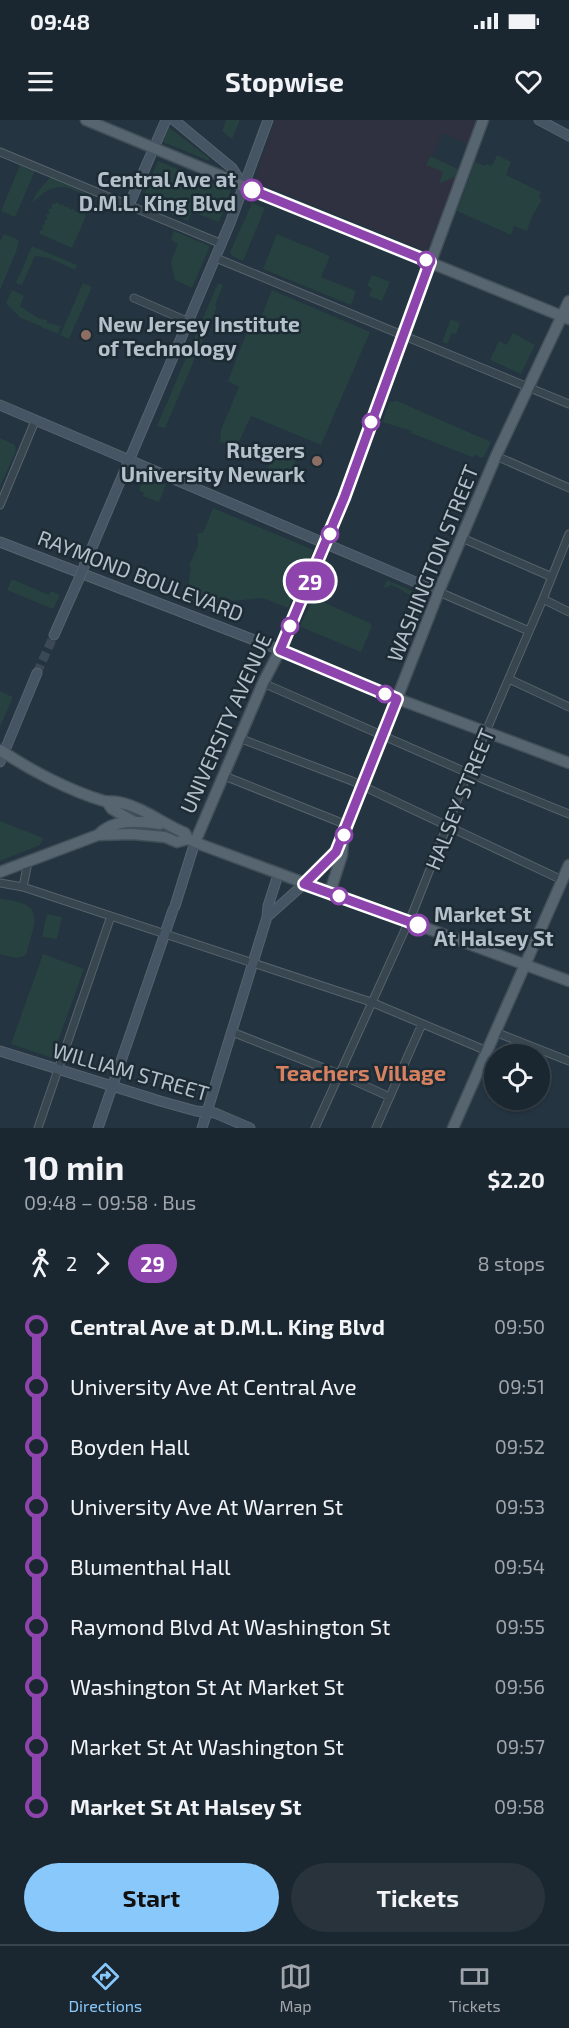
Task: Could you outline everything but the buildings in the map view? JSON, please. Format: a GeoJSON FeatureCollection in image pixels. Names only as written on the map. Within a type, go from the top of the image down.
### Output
{"type":"FeatureCollection","features":[{"type":"Feature","properties":{"kind":"main road"},"geometry":{"type":"LineString","coordinates":[[89,120],[244,187],[565,317]]}},
{"type":"Feature","properties":{"kind":"main road","name":"UNIVERSITY AVENUE"},"geometry":{"type":"LineString","coordinates":[[192,841],[280,650],[326,543],[483,120]]}},
{"type":"Feature","properties":{"kind":"main road","name":"WASHINGTON STREET"},"geometry":{"type":"LineString","coordinates":[[304,884],[336,852],[439,592],[496,456],[527,387],[565,317],[569,301]]}},
{"type":"Feature","properties":{"kind":"main road","name":"RAYMOND BOULEVARD"},"geometry":{"type":"LineString","coordinates":[[280,650],[397,699],[569,763]]}},
{"type":"Feature","properties":{"kind":"main road"},"geometry":{"type":"LineString","coordinates":[[1,755],[106,802],[118,802],[160,819],[165,825]]}},
{"type":"Feature","properties":{"kind":"main road"},"geometry":{"type":"LineString","coordinates":[[106,802],[112,809],[177,842],[192,841],[569,981]]}},
{"type":"Feature","properties":{"kind":"main road"},"geometry":{"type":"LineString","coordinates":[[98,835],[104,829],[134,821],[165,825],[185,833],[192,841]]}},
{"type":"Feature","properties":{"kind":"main road"},"geometry":{"type":"LineString","coordinates":[[330,892],[342,855],[345,831]]}},
{"type":"Feature","properties":{"kind":"main road"},"geometry":{"type":"LineString","coordinates":[[0,872],[98,835],[132,834],[165,837]]}},
{"type":"Feature","properties":{"kind":"main road"},"geometry":{"type":"LineString","coordinates":[[490,1044],[569,867]]}},
{"type":"Feature","properties":{"kind":"main road"},"geometry":{"type":"LineString","coordinates":[[453,1128],[484,1058]]}},
{"type":"Feature","properties":{"kind":"street"},"geometry":{"type":"LineString","coordinates":[[129,204],[166,120]]}},
{"type":"Feature","properties":{"kind":"street"},"geometry":{"type":"LineString","coordinates":[[174,120],[232,168],[244,187]]}},
{"type":"Feature","properties":{"kind":"street"},"geometry":{"type":"LineString","coordinates":[[54,635],[222,244],[268,120]]}},
{"type":"Feature","properties":{"kind":"street"},"geometry":{"type":"LineString","coordinates":[[540,120],[569,136]]}},
{"type":"Feature","properties":{"kind":"street"},"geometry":{"type":"LineString","coordinates":[[0,152],[222,244]]}},
{"type":"Feature","properties":{"kind":"street"},"geometry":{"type":"LineString","coordinates":[[216,258],[569,404]]}},
{"type":"Feature","properties":{"kind":"street"},"geometry":{"type":"LineString","coordinates":[[134,298],[189,322]]}},
{"type":"Feature","properties":{"kind":"street"},"geometry":{"type":"LineString","coordinates":[[0,405],[529,631]]}},
{"type":"Feature","properties":{"kind":"street"},"geometry":{"type":"LineString","coordinates":[[0,505],[35,421]]}},
{"type":"Feature","properties":{"kind":"street"},"geometry":{"type":"LineString","coordinates":[[496,456],[569,488]]}},
{"type":"Feature","properties":{"kind":"street","name":"HALSEY STREET"},"geometry":{"type":"LineString","coordinates":[[315,1128],[409,921],[468,773],[569,534]]}},
{"type":"Feature","properties":{"kind":"street"},"geometry":{"type":"LineString","coordinates":[[462,538],[552,576]]}},
{"type":"Feature","properties":{"kind":"street","name":"RAYMOND BOULEVARD"},"geometry":{"type":"LineString","coordinates":[[0,542],[280,650]]}},
{"type":"Feature","properties":{"kind":"street"},"geometry":{"type":"LineString","coordinates":[[543,599],[569,612]]}},
{"type":"Feature","properties":{"kind":"street"},"geometry":{"type":"LineString","coordinates":[[1,755],[37,673]]}},
{"type":"Feature","properties":{"kind":"street"},"geometry":{"type":"LineString","coordinates":[[509,679],[569,707]]}},
{"type":"Feature","properties":{"kind":"street"},"geometry":{"type":"LineString","coordinates":[[263,683],[468,773],[569,814]]}},
{"type":"Feature","properties":{"kind":"street"},"geometry":{"type":"LineString","coordinates":[[238,738],[362,786],[562,880]]}},
{"type":"Feature","properties":{"kind":"street"},"geometry":{"type":"LineString","coordinates":[[222,776],[345,831]]}},
{"type":"Feature","properties":{"kind":"street","name":"UNIVERSITY AVENUE"},"geometry":{"type":"LineString","coordinates":[[98,1128],[174,908],[192,841]]}},
{"type":"Feature","properties":{"kind":"street"},"geometry":{"type":"LineString","coordinates":[[23,887],[28,862]]}},
{"type":"Feature","properties":{"kind":"street"},"geometry":{"type":"LineString","coordinates":[[202,1128],[279,875]]}},
{"type":"Feature","properties":{"kind":"street"},"geometry":{"type":"LineString","coordinates":[[0,883],[23,887],[371,1002],[484,1050]]}},
{"type":"Feature","properties":{"kind":"street","name":"WASHINGTON STREET"},"geometry":{"type":"LineString","coordinates":[[267,917],[304,884]]}},
{"type":"Feature","properties":{"kind":"street"},"geometry":{"type":"LineString","coordinates":[[38,1128],[111,916]]}},
{"type":"Feature","properties":{"kind":"street"},"geometry":{"type":"LineString","coordinates":[[376,1128],[422,1024]]}},
{"type":"Feature","properties":{"kind":"street"},"geometry":{"type":"LineString","coordinates":[[232,1032],[339,1074],[390,1097]]}},
{"type":"Feature","properties":{"kind":"street"},"geometry":{"type":"LineString","coordinates":[[495,1032],[569,1061]]}},
{"type":"Feature","properties":{"kind":"street","name":"WILLIAM STREET"},"geometry":{"type":"LineString","coordinates":[[0,1052],[196,1111],[215,1113],[250,1128]]}},
{"type":"Feature","properties":{"kind":"shaded area"},"geometry":{"type":"Polygon","coordinates":[[[275,120],[473,120],[476,122],[468,144],[442,133],[432,157],[459,169],[427,251],[254,181],[275,120]]]}},
{"type":"Feature","properties":{"kind":"green space"},"geometry":{"type":"Polygon","coordinates":[[[226,120],[240,120],[232,139],[222,131],[226,120]]]}},
{"type":"Feature","properties":{"kind":"green space"},"geometry":{"type":"Polygon","coordinates":[[[169,127],[210,159],[209,161],[163,142],[169,127]]]}},
{"type":"Feature","properties":{"kind":"green space"},"geometry":{"type":"Polygon","coordinates":[[[497,155],[511,162],[506,175],[541,192],[539,197],[542,199],[527,231],[514,226],[511,235],[457,211],[475,162],[492,166],[497,155]]]}},
{"type":"Feature","properties":{"kind":"green space"},"geometry":{"type":"Polygon","coordinates":[[[430,156],[458,169],[456,176],[439,184],[443,172],[426,165],[430,156]]]}},
{"type":"Feature","properties":{"kind":"green space"},"geometry":{"type":"Polygon","coordinates":[[[158,161],[231,191],[219,222],[192,212],[188,221],[141,202],[158,161]]]}},
{"type":"Feature","properties":{"kind":"green space"},"geometry":{"type":"Polygon","coordinates":[[[21,163],[36,169],[15,217],[1,211],[21,163]]]}},
{"type":"Feature","properties":{"kind":"green space"},"geometry":{"type":"Polygon","coordinates":[[[52,175],[95,194],[91,205],[77,191],[64,187],[43,193],[31,204],[52,175]]]}},
{"type":"Feature","properties":{"kind":"green space"},"geometry":{"type":"Polygon","coordinates":[[[58,202],[86,216],[72,248],[40,234],[39,231],[43,229],[44,220],[48,219],[46,215],[50,213],[48,210],[52,208],[51,205],[58,202]]]}},
{"type":"Feature","properties":{"kind":"green space"},"geometry":{"type":"Polygon","coordinates":[[[252,203],[265,208],[243,261],[232,256],[230,252],[252,203]]]}},
{"type":"Feature","properties":{"kind":"green space"},"geometry":{"type":"Polygon","coordinates":[[[174,231],[210,246],[192,288],[175,280],[171,262],[178,244],[171,240],[174,231]]]}},
{"type":"Feature","properties":{"kind":"green space"},"geometry":{"type":"Polygon","coordinates":[[[4,234],[19,240],[0,290],[0,241],[4,234]]]}},
{"type":"Feature","properties":{"kind":"green space"},"geometry":{"type":"Polygon","coordinates":[[[277,234],[330,256],[321,277],[356,291],[351,305],[263,269],[277,234]]]}},
{"type":"Feature","properties":{"kind":"green space"},"geometry":{"type":"Polygon","coordinates":[[[32,246],[77,265],[75,270],[49,258],[35,256],[22,285],[16,283],[32,246]]]}},
{"type":"Feature","properties":{"kind":"green space"},"geometry":{"type":"Polygon","coordinates":[[[372,275],[390,282],[382,301],[369,296],[372,288],[367,286],[372,275]]]}},
{"type":"Feature","properties":{"kind":"green space"},"geometry":{"type":"Polygon","coordinates":[[[83,283],[92,287],[69,339],[60,335],[83,283]]]}},
{"type":"Feature","properties":{"kind":"green space"},"geometry":{"type":"Polygon","coordinates":[[[218,283],[223,285],[215,305],[217,307],[165,428],[157,426],[218,283]]]}},
{"type":"Feature","properties":{"kind":"green space"},"geometry":{"type":"Polygon","coordinates":[[[12,290],[24,296],[20,306],[40,319],[47,320],[47,323],[61,326],[58,334],[21,318],[6,303],[12,290]]]}},
{"type":"Feature","properties":{"kind":"green space"},"geometry":{"type":"Polygon","coordinates":[[[272,290],[370,332],[321,445],[251,416],[236,448],[220,442],[221,430],[239,387],[228,381],[252,318],[260,320],[272,290]]]}},
{"type":"Feature","properties":{"kind":"green space"},"geometry":{"type":"Polygon","coordinates":[[[451,319],[460,323],[456,334],[452,333],[447,344],[442,342],[451,319]]]}},
{"type":"Feature","properties":{"kind":"green space"},"geometry":{"type":"Polygon","coordinates":[[[513,333],[535,345],[521,374],[490,360],[499,341],[507,345],[513,333]]]}},
{"type":"Feature","properties":{"kind":"green space"},"geometry":{"type":"Polygon","coordinates":[[[397,401],[491,442],[484,457],[480,458],[477,455],[472,457],[411,433],[412,431],[382,422],[390,402],[397,401]]]}},
{"type":"Feature","properties":{"kind":"green space"},"geometry":{"type":"Polygon","coordinates":[[[0,438],[15,445],[16,451],[0,486],[0,438]]]}},
{"type":"Feature","properties":{"kind":"green space"},"geometry":{"type":"Polygon","coordinates":[[[275,449],[296,459],[286,482],[266,473],[275,449]]]}},
{"type":"Feature","properties":{"kind":"green space"},"geometry":{"type":"Polygon","coordinates":[[[149,478],[166,485],[159,502],[143,496],[144,493],[139,490],[142,482],[149,478]]]}},
{"type":"Feature","properties":{"kind":"green space"},"geometry":{"type":"Polygon","coordinates":[[[213,508],[314,550],[288,608],[262,598],[233,601],[224,597],[221,605],[210,600],[208,604],[194,604],[187,597],[191,567],[189,566],[198,545],[198,533],[203,533],[213,508]]]}},
{"type":"Feature","properties":{"kind":"green space"},"geometry":{"type":"Polygon","coordinates":[[[12,579],[49,595],[51,591],[60,595],[53,609],[7,590],[12,579]]]}},
{"type":"Feature","properties":{"kind":"green space"},"geometry":{"type":"Polygon","coordinates":[[[387,580],[426,597],[408,641],[397,636],[396,631],[407,629],[413,614],[414,598],[391,585],[383,589],[387,580]]]}},
{"type":"Feature","properties":{"kind":"green space"},"geometry":{"type":"Polygon","coordinates":[[[314,598],[370,623],[372,627],[361,652],[301,627],[314,598]]]}},
{"type":"Feature","properties":{"kind":"green space"},"geometry":{"type":"Polygon","coordinates":[[[0,691],[13,697],[0,727],[0,691]]]}},
{"type":"Feature","properties":{"kind":"green space"},"geometry":{"type":"Polygon","coordinates":[[[0,821],[43,838],[40,845],[0,861],[0,821]]]}},
{"type":"Feature","properties":{"kind":"green space"},"geometry":{"type":"Polygon","coordinates":[[[0,899],[25,905],[34,915],[26,955],[23,957],[0,954],[0,899]]]}},
{"type":"Feature","properties":{"kind":"green space"},"geometry":{"type":"Polygon","coordinates":[[[47,914],[62,917],[57,939],[42,937],[47,914]]]}},
{"type":"Feature","properties":{"kind":"green space"},"geometry":{"type":"Polygon","coordinates":[[[43,954],[84,969],[52,1058],[11,1044],[43,954]]]}},
{"type":"Feature","properties":{"kind":"tunnel"},"geometry":{"type":"LineString","coordinates":[[37,673],[54,635]]}},
{"type":"Feature","properties":{"kind":"bus line","name":"29"},"geometry":{"type":"LineString","coordinates":[[252,190],[430,262],[344,498],[280,650],[397,699],[336,852],[304,884],[418,925]]}},
{"type":"Feature","properties":{"kind":"place","name":"Central Ave at D.M.L. King Blvd"},"geometry":{"type":"Point","coordinates":[252,190]}},
{"type":"Feature","properties":{"kind":"place","name":"New Jersey Institute of Technology"},"geometry":{"type":"Point","coordinates":[86,335]}},
{"type":"Feature","properties":{"kind":"place","name":"Rutgers University Newark"},"geometry":{"type":"Point","coordinates":[317,461]}},
{"type":"Feature","properties":{"kind":"place","name":"Market St At Halsey St"},"geometry":{"type":"Point","coordinates":[418,925]}},
{"type":"Feature","properties":{"kind":"district","name":"Teachers Village"},"geometry":{"type":"Point","coordinates":[361,1072]}}]}
